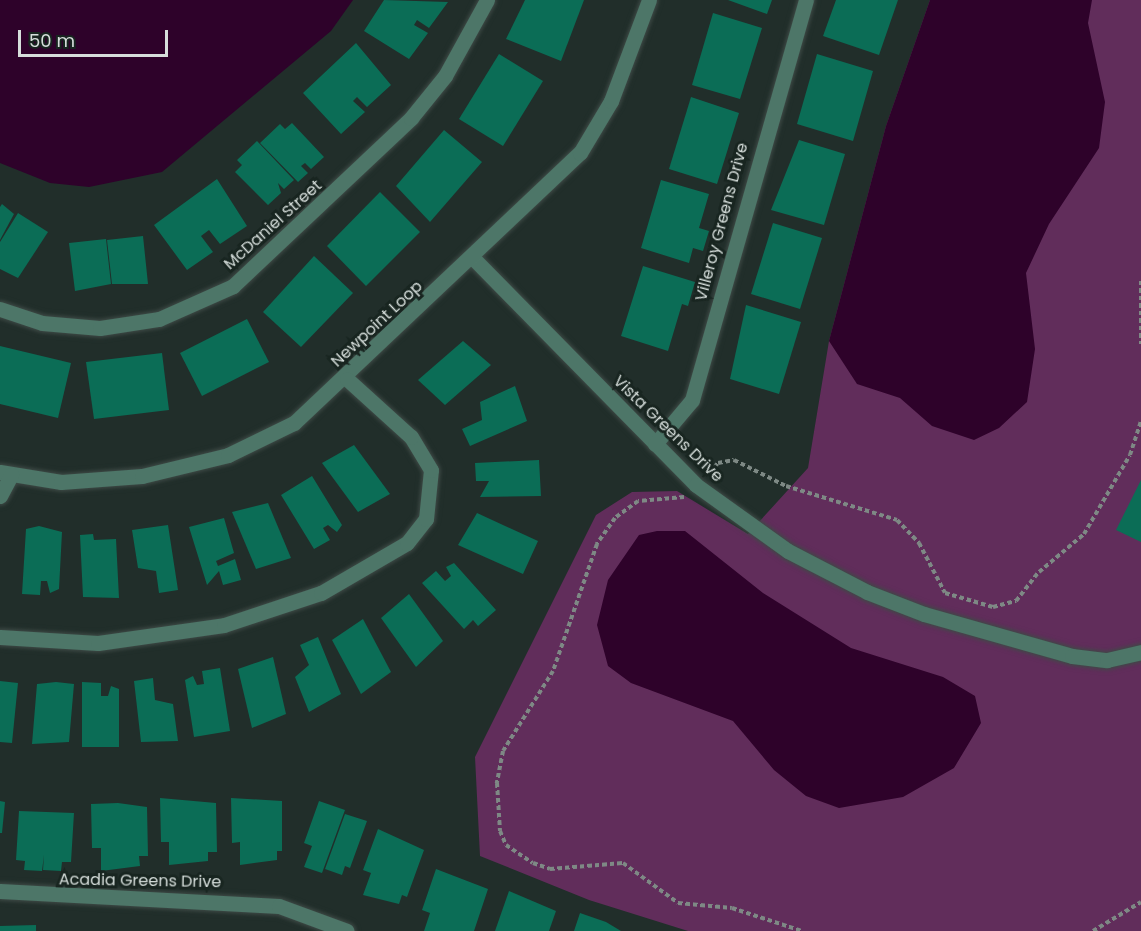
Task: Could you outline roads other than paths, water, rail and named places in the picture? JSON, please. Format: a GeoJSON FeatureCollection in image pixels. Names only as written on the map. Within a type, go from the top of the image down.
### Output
{"type":"FeatureCollection","features":[{"type":"Feature","properties":{"kind":"street","name":"McDaniel Street"},"geometry":{"type":"LineString","coordinates":[[0,309],[42,323],[109,327],[190,309],[233,286],[411,118],[450,68],[487,0]]}},
{"type":"Feature","properties":{"kind":"street","name":"Newpoint Loop"},"geometry":{"type":"LineString","coordinates":[[5,473],[61,482],[142,476],[228,454],[294,423],[347,379],[473,258],[589,141],[612,101],[649,0]]}},
{"type":"Feature","properties":{"kind":"street","name":"Villeroy Greens Drive"},"geometry":{"type":"LineString","coordinates":[[655,444],[692,400],[806,0]]}},
{"type":"Feature","properties":{"kind":"street","name":"Vista Greens Drive"},"geometry":{"type":"LineString","coordinates":[[473,258],[655,444],[735,516],[867,592],[1072,656],[1107,660],[1141,652]]}},
{"type":"Feature","properties":{"kind":"street"},"geometry":{"type":"LineString","coordinates":[[0,637],[98,643],[224,625],[321,594],[407,543],[429,511],[431,470],[411,437],[347,379]]}},
{"type":"Feature","properties":{"kind":"street"},"geometry":{"type":"LineString","coordinates":[[0,496],[5,473]]}},
{"type":"Feature","properties":{"kind":"street","name":"Acadia Greens Drive"},"geometry":{"type":"LineString","coordinates":[[0,891],[279,906],[347,931]]}}]}
